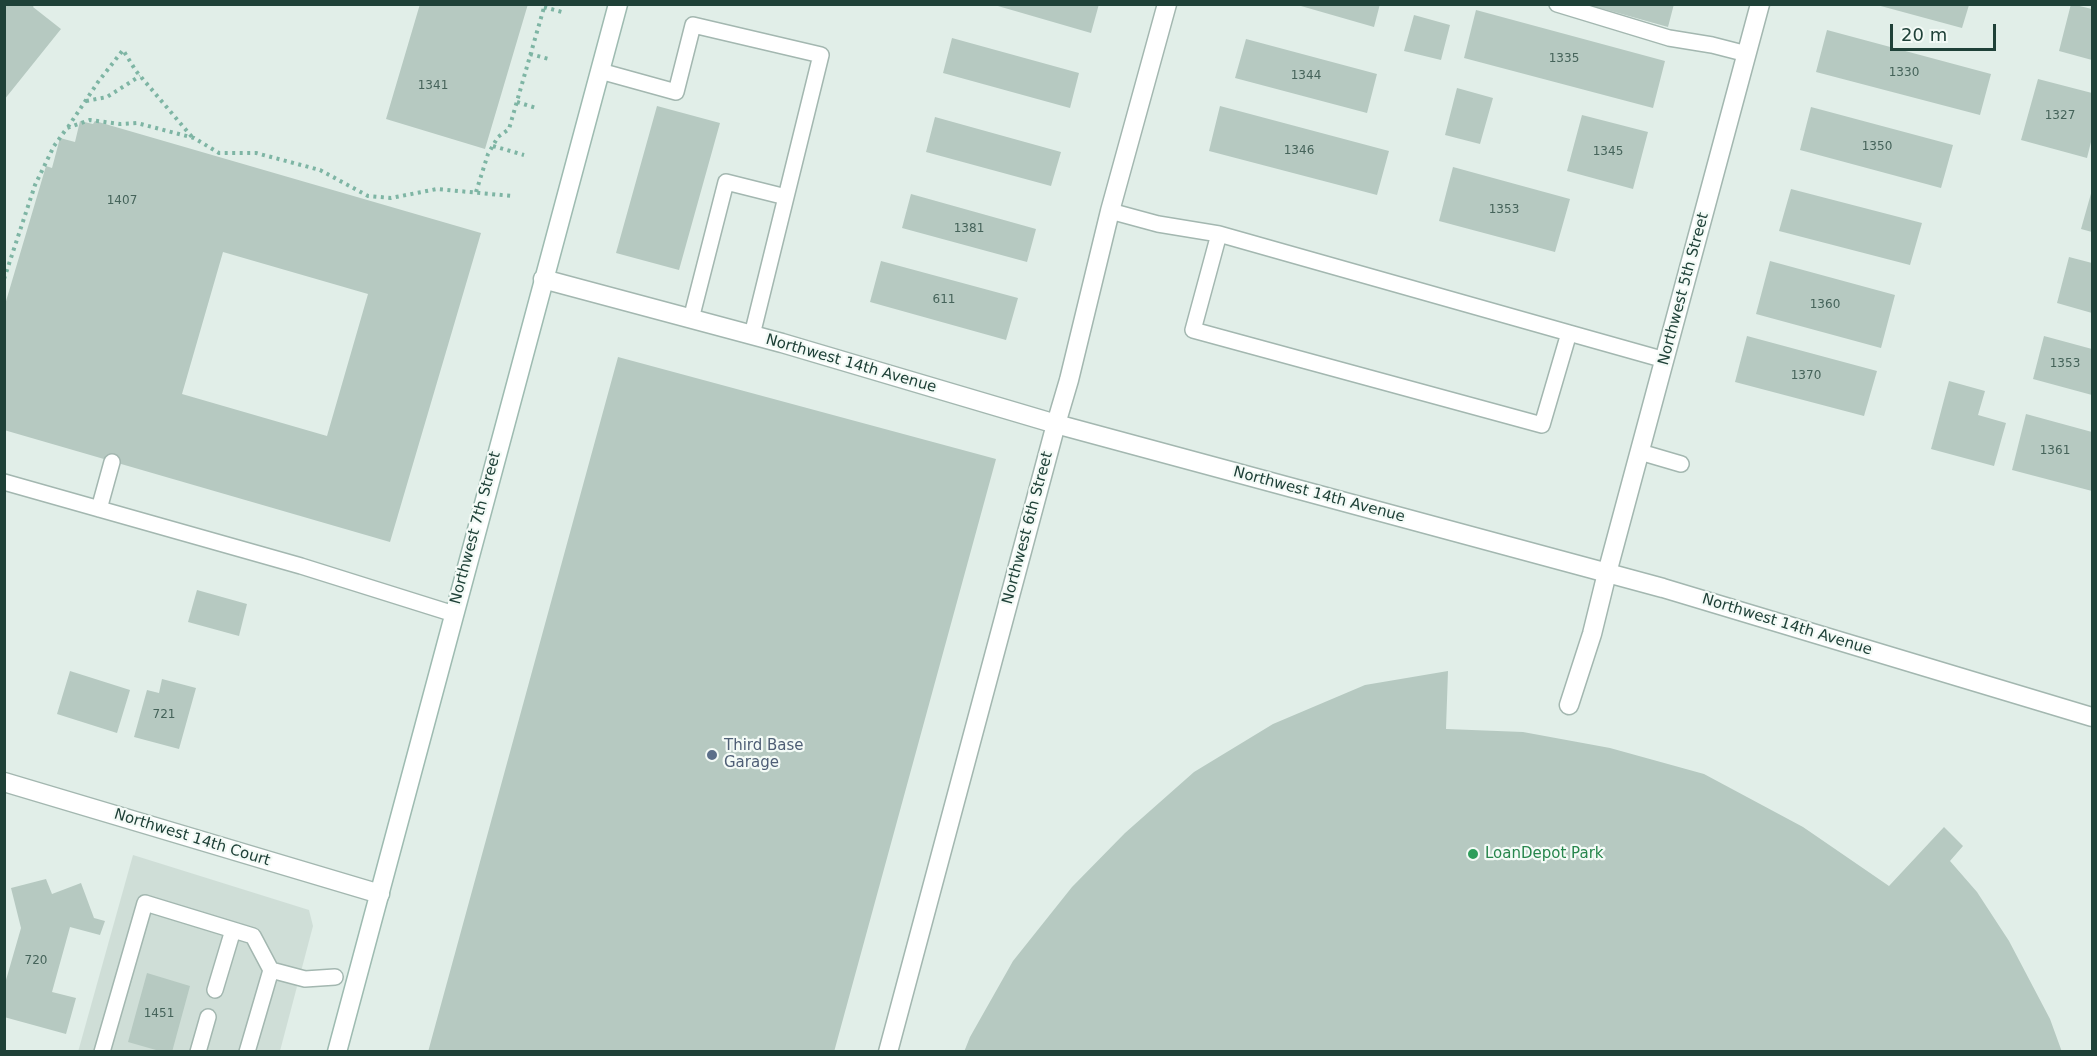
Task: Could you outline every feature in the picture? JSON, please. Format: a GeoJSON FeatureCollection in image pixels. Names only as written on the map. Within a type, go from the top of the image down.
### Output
{"type":"FeatureCollection","features":[{"type":"Feature","properties":{"kind":"street","name":"Northwest 7th Street"},"geometry":{"type":"LineString","coordinates":[[337,1052],[618,4]]}},
{"type":"Feature","properties":{"kind":"street","name":"Northwest 6th Street"},"geometry":{"type":"LineString","coordinates":[[888,1052],[1069,380],[1110,211],[1167,4]]}},
{"type":"Feature","properties":{"kind":"street","name":"Northwest 5th Street"},"geometry":{"type":"LineString","coordinates":[[1569,705],[1592,634],[1760,4]]}},
{"type":"Feature","properties":{"kind":"street","name":"Northwest 14th Avenue"},"geometry":{"type":"LineString","coordinates":[[543,279],[752,335],[1056,424],[1663,588],[2092,717]]}},
{"type":"Feature","properties":{"kind":"street","name":"Northwest 14th Court"},"geometry":{"type":"LineString","coordinates":[[4,782],[380,894]]}},
{"type":"Feature","properties":{"kind":"lane"},"geometry":{"type":"LineString","coordinates":[[1557,4],[1669,38],[1747,54]]}},
{"type":"Feature","properties":{"kind":"lane"},"geometry":{"type":"LineString","coordinates":[[600,71],[676,92],[693,25],[820,55],[752,335]]}},
{"type":"Feature","properties":{"kind":"lane"},"geometry":{"type":"LineString","coordinates":[[691,319],[726,182],[786,197]]}},
{"type":"Feature","properties":{"kind":"lane"},"geometry":{"type":"LineString","coordinates":[[1110,211],[1158,224],[1220,234],[1665,360]]}},
{"type":"Feature","properties":{"kind":"lane"},"geometry":{"type":"LineString","coordinates":[[1220,234],[1193,330],[1542,425],[1569,333]]}},
{"type":"Feature","properties":{"kind":"lane"},"geometry":{"type":"LineString","coordinates":[[1640,452],[1681,464]]}},
{"type":"Feature","properties":{"kind":"lane"},"geometry":{"type":"LineString","coordinates":[[99,508],[112,462]]}},
{"type":"Feature","properties":{"kind":"lane"},"geometry":{"type":"LineString","coordinates":[[4,482],[301,566],[454,614]]}},
{"type":"Feature","properties":{"kind":"lane"},"geometry":{"type":"LineString","coordinates":[[102,1052],[145,903],[253,936],[271,970],[247,1052]]}},
{"type":"Feature","properties":{"kind":"lane"},"geometry":{"type":"LineString","coordinates":[[215,990],[233,930]]}},
{"type":"Feature","properties":{"kind":"lane"},"geometry":{"type":"LineString","coordinates":[[271,970],[305,979],[335,977]]}},
{"type":"Feature","properties":{"kind":"lane"},"geometry":{"type":"LineString","coordinates":[[198,1052],[208,1017]]}},
{"type":"Feature","properties":{"kind":"path"},"geometry":{"type":"LineString","coordinates":[[476,192],[488,154],[498,137],[509,129],[545,6],[562,12]]}},
{"type":"Feature","properties":{"kind":"path"},"geometry":{"type":"LineString","coordinates":[[4,279],[35,185],[54,146],[123,50],[140,76],[194,138]]}},
{"type":"Feature","properties":{"kind":"path"},"geometry":{"type":"LineString","coordinates":[[530,54],[549,59]]}},
{"type":"Feature","properties":{"kind":"path"},"geometry":{"type":"LineString","coordinates":[[85,101],[107,98],[140,76]]}},
{"type":"Feature","properties":{"kind":"path"},"geometry":{"type":"LineString","coordinates":[[517,102],[536,108]]}},
{"type":"Feature","properties":{"kind":"path"},"geometry":{"type":"LineString","coordinates":[[67,128],[90,120],[120,124],[137,123],[194,138],[219,153],[256,153],[320,170],[368,196],[391,198],[437,189],[512,196]]}},
{"type":"Feature","properties":{"kind":"path"},"geometry":{"type":"LineString","coordinates":[[493,146],[524,155]]}},
{"type":"Feature","properties":{"kind":"shaded area"},"geometry":{"type":"Polygon","coordinates":[[[133,855],[309,910],[313,926],[280,1051],[78,1052],[133,855]]]}},
{"type":"Feature","properties":{"kind":"building"},"geometry":{"type":"Polygon","coordinates":[[[4,4],[35,4],[33,7],[61,29],[4,100],[4,4]]]}},
{"type":"Feature","properties":{"kind":"building"},"geometry":{"type":"Polygon","coordinates":[[[420,4],[528,4],[485,149],[386,119],[420,4]]]}},
{"type":"Feature","properties":{"kind":"building"},"geometry":{"type":"Polygon","coordinates":[[[991,4],[1099,4],[1091,33],[991,4]]]}},
{"type":"Feature","properties":{"kind":"building"},"geometry":{"type":"Polygon","coordinates":[[[1294,4],[1380,4],[1374,27],[1294,4]]]}},
{"type":"Feature","properties":{"kind":"building"},"geometry":{"type":"Polygon","coordinates":[[[1586,4],[1674,4],[1668,27],[1586,4]]]}},
{"type":"Feature","properties":{"kind":"building"},"geometry":{"type":"Polygon","coordinates":[[[2071,4],[2092,9],[2092,60],[2059,51],[2071,4]]]}},
{"type":"Feature","properties":{"kind":"building"},"geometry":{"type":"Polygon","coordinates":[[[1877,5],[1969,5],[1962,28],[1877,5]]]}},
{"type":"Feature","properties":{"kind":"building"},"geometry":{"type":"Polygon","coordinates":[[[1476,10],[1665,61],[1653,108],[1464,58],[1476,10]]]}},
{"type":"Feature","properties":{"kind":"building"},"geometry":{"type":"Polygon","coordinates":[[[1414,15],[1450,25],[1441,60],[1404,51],[1414,15]]]}},
{"type":"Feature","properties":{"kind":"building"},"geometry":{"type":"Polygon","coordinates":[[[1827,30],[1991,74],[1980,115],[1816,72],[1827,30]]]}},
{"type":"Feature","properties":{"kind":"building"},"geometry":{"type":"Polygon","coordinates":[[[952,38],[1079,73],[1070,108],[943,73],[952,38]]]}},
{"type":"Feature","properties":{"kind":"building"},"geometry":{"type":"Polygon","coordinates":[[[1246,39],[1377,74],[1367,113],[1235,78],[1246,39]]]}},
{"type":"Feature","properties":{"kind":"building"},"geometry":{"type":"Polygon","coordinates":[[[2038,79],[2092,93],[2092,138],[2087,158],[2021,140],[2038,79]]]}},
{"type":"Feature","properties":{"kind":"building"},"geometry":{"type":"Polygon","coordinates":[[[1457,88],[1493,98],[1480,144],[1445,135],[1457,88]]]}},
{"type":"Feature","properties":{"kind":"building"},"geometry":{"type":"Polygon","coordinates":[[[657,106],[720,123],[679,270],[616,253],[657,106]]]}},
{"type":"Feature","properties":{"kind":"building"},"geometry":{"type":"Polygon","coordinates":[[[1220,106],[1389,151],[1377,195],[1209,151],[1220,106]]]}},
{"type":"Feature","properties":{"kind":"building"},"geometry":{"type":"Polygon","coordinates":[[[1811,107],[1953,145],[1941,188],[1800,150],[1811,107]]]}},
{"type":"Feature","properties":{"kind":"building"},"geometry":{"type":"Polygon","coordinates":[[[1582,115],[1648,132],[1633,189],[1567,171],[1582,115]]]}},
{"type":"Feature","properties":{"kind":"building"},"geometry":{"type":"Polygon","coordinates":[[[935,117],[1061,152],[1051,186],[926,152],[935,117]]]}},
{"type":"Feature","properties":{"kind":"building"},"geometry":{"type":"Polygon","coordinates":[[[80,121],[93,124],[95,121],[481,233],[390,542],[4,430],[4,308],[46,166],[52,168],[60,138],[75,142],[80,121]],[[223,252],[182,394],[327,436],[368,294],[223,252]]]}},
{"type":"Feature","properties":{"kind":"building"},"geometry":{"type":"Polygon","coordinates":[[[1453,167],[1570,199],[1555,252],[1439,221],[1453,167]]]}},
{"type":"Feature","properties":{"kind":"building"},"geometry":{"type":"Polygon","coordinates":[[[1791,189],[1922,223],[1910,265],[1779,231],[1791,189]]]}},
{"type":"Feature","properties":{"kind":"building"},"geometry":{"type":"Polygon","coordinates":[[[2092,190],[2092,232],[2081,229],[2092,190]]]}},
{"type":"Feature","properties":{"kind":"building"},"geometry":{"type":"Polygon","coordinates":[[[911,194],[1036,229],[1027,262],[902,228],[911,194]]]}},
{"type":"Feature","properties":{"kind":"building"},"geometry":{"type":"Polygon","coordinates":[[[2069,257],[2092,263],[2092,313],[2057,303],[2069,257]]]}},
{"type":"Feature","properties":{"kind":"building"},"geometry":{"type":"Polygon","coordinates":[[[881,261],[1018,298],[1006,340],[870,302],[881,261]]]}},
{"type":"Feature","properties":{"kind":"building"},"geometry":{"type":"Polygon","coordinates":[[[1770,261],[1895,295],[1881,348],[1756,314],[1770,261]]]}},
{"type":"Feature","properties":{"kind":"building"},"geometry":{"type":"Polygon","coordinates":[[[1747,336],[1877,371],[1864,416],[1735,382],[1747,336]]]}},
{"type":"Feature","properties":{"kind":"building"},"geometry":{"type":"Polygon","coordinates":[[[2044,336],[2092,349],[2092,395],[2033,379],[2044,336]]]}},
{"type":"Feature","properties":{"kind":"building","name":"Third Base Garage"},"geometry":{"type":"Polygon","coordinates":[[[618,357],[996,459],[834,1052],[428,1052],[618,357]]]}},
{"type":"Feature","properties":{"kind":"building"},"geometry":{"type":"Polygon","coordinates":[[[1949,381],[1985,391],[1978,415],[2006,423],[1994,466],[1931,449],[1949,381]]]}},
{"type":"Feature","properties":{"kind":"building"},"geometry":{"type":"Polygon","coordinates":[[[2026,414],[2092,432],[2092,491],[2012,470],[2026,414]]]}},
{"type":"Feature","properties":{"kind":"building"},"geometry":{"type":"Polygon","coordinates":[[[197,590],[247,604],[239,636],[188,622],[197,590]]]}},
{"type":"Feature","properties":{"kind":"building"},"geometry":{"type":"Polygon","coordinates":[[[70,671],[130,690],[117,733],[57,714],[70,671]]]}},
{"type":"Feature","properties":{"kind":"building","name":"LoanDepot Park"},"geometry":{"type":"Polygon","coordinates":[[[1448,671],[1446,729],[1523,732],[1610,748],[1704,774],[1803,827],[1889,886],[1944,827],[1963,846],[1950,861],[1977,892],[2009,941],[2050,1019],[2062,1052],[964,1052],[970,1037],[1013,961],[1072,887],[1125,833],[1194,772],[1273,724],[1365,685],[1448,671]]]}},
{"type":"Feature","properties":{"kind":"building"},"geometry":{"type":"Polygon","coordinates":[[[162,679],[196,688],[179,749],[134,737],[147,690],[159,693],[162,679]]]}},
{"type":"Feature","properties":{"kind":"building"},"geometry":{"type":"Polygon","coordinates":[[[46,879],[52,894],[81,883],[94,918],[105,921],[100,935],[70,927],[52,992],[76,998],[66,1034],[4,1017],[4,987],[21,928],[11,888],[46,879]]]}},
{"type":"Feature","properties":{"kind":"building"},"geometry":{"type":"Polygon","coordinates":[[[147,973],[190,986],[172,1052],[163,1052],[128,1042],[147,973]]]}},
{"type":"Feature","properties":{"kind":"place","name":"Third Base Garage"},"geometry":{"type":"Point","coordinates":[712,755]}},
{"type":"Feature","properties":{"kind":"place","name":"LoanDepot Park"},"geometry":{"type":"Point","coordinates":[1473,854]}}]}
